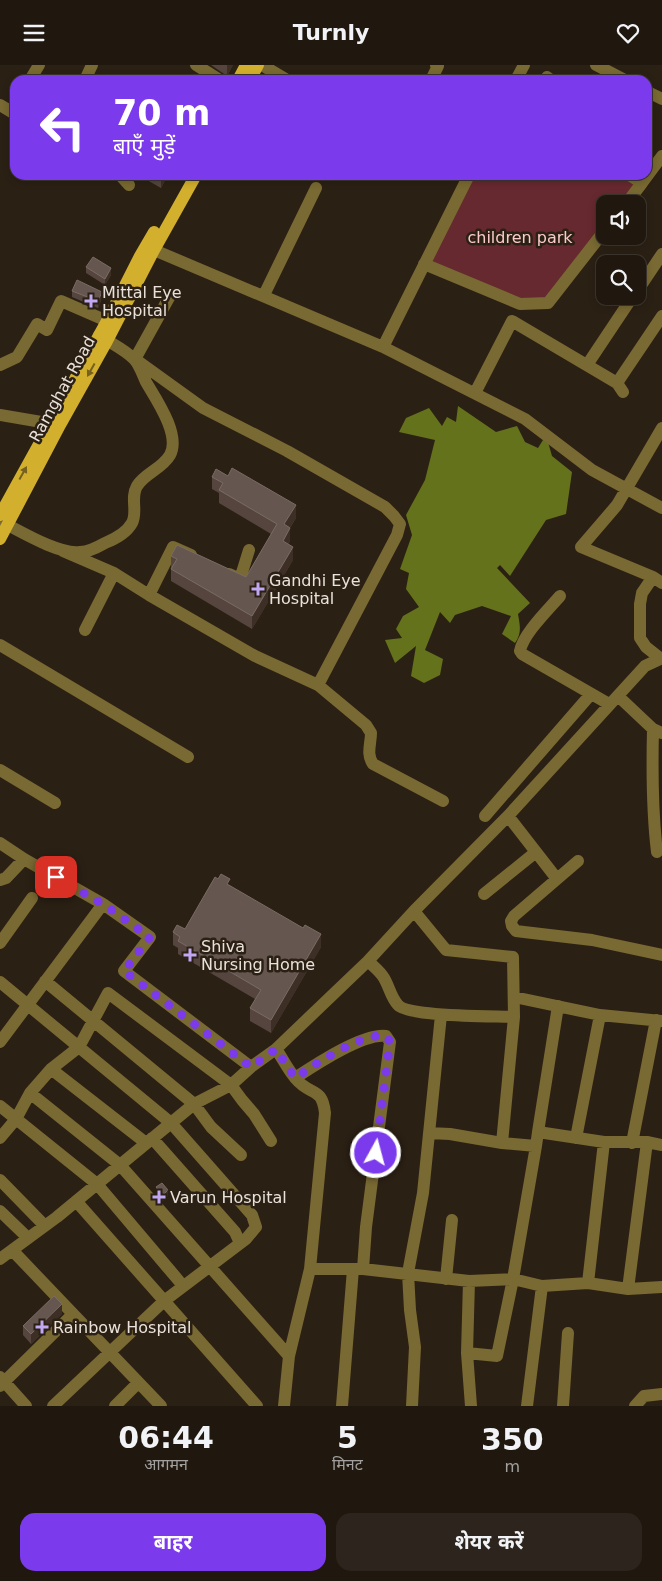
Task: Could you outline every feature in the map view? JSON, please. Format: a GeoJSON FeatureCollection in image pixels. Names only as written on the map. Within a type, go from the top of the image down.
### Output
{"type":"FeatureCollection","features":[{"type":"Feature","properties":{"kind":"main road","name":"Ramghat Road"},"geometry":{"type":"LineString","coordinates":[[0,539],[3,520],[103,338],[154,250],[185,180]]}},
{"type":"Feature","properties":{"kind":"main road","name":"Ramghat Road"},"geometry":{"type":"LineString","coordinates":[[103,338],[107,321],[140,256],[192,180]]}},
{"type":"Feature","properties":{"kind":"street"},"geometry":{"type":"LineString","coordinates":[[196,65],[212,75]]}},
{"type":"Feature","properties":{"kind":"street"},"geometry":{"type":"LineString","coordinates":[[260,65],[278,75]]}},
{"type":"Feature","properties":{"kind":"street"},"geometry":{"type":"LineString","coordinates":[[596,65],[615,75]]}},
{"type":"Feature","properties":{"kind":"street"},"geometry":{"type":"LineString","coordinates":[[652,170],[662,156]]}},
{"type":"Feature","properties":{"kind":"street"},"geometry":{"type":"LineString","coordinates":[[124,180],[129,185]]}},
{"type":"Feature","properties":{"kind":"street"},"geometry":{"type":"LineString","coordinates":[[382,347],[466,180]]}},
{"type":"Feature","properties":{"kind":"street"},"geometry":{"type":"LineString","coordinates":[[637,180],[642,183]]}},
{"type":"Feature","properties":{"kind":"street"},"geometry":{"type":"LineString","coordinates":[[633,195],[644,180]]}},
{"type":"Feature","properties":{"kind":"street"},"geometry":{"type":"LineString","coordinates":[[264,295],[316,188]]}},
{"type":"Feature","properties":{"kind":"street"},"geometry":{"type":"LineString","coordinates":[[424,264],[520,304],[548,303],[596,242]]}},
{"type":"Feature","properties":{"kind":"street"},"geometry":{"type":"LineString","coordinates":[[154,250],[264,295],[382,347],[476,393],[525,419],[592,470],[662,508]]}},
{"type":"Feature","properties":{"kind":"street"},"geometry":{"type":"LineString","coordinates":[[646,278],[662,253]]}},
{"type":"Feature","properties":{"kind":"street"},"geometry":{"type":"LineString","coordinates":[[135,359],[171,294]]}},
{"type":"Feature","properties":{"kind":"street"},"geometry":{"type":"LineString","coordinates":[[0,365],[17,357],[37,324],[47,331],[61,301],[107,321]]}},
{"type":"Feature","properties":{"kind":"street"},"geometry":{"type":"LineString","coordinates":[[587,365],[627,305]]}},
{"type":"Feature","properties":{"kind":"street"},"geometry":{"type":"LineString","coordinates":[[476,393],[512,321],[587,365],[620,387],[662,316]]}},
{"type":"Feature","properties":{"kind":"street"},"geometry":{"type":"LineString","coordinates":[[103,338],[203,408],[287,451],[385,507],[400,524],[397,535],[318,685]]}},
{"type":"Feature","properties":{"kind":"street"},"geometry":{"type":"LineString","coordinates":[[64,551],[81,552],[92,549],[112,541],[125,531],[133,522],[135,510],[133,497],[136,488],[142,479],[161,465],[170,454],[173,442],[168,421],[135,359]]}},
{"type":"Feature","properties":{"kind":"street"},"geometry":{"type":"LineString","coordinates":[[0,415],[55,424]]}},
{"type":"Feature","properties":{"kind":"street"},"geometry":{"type":"LineString","coordinates":[[0,1259],[76,1201],[194,1104],[231,1085],[251,1067],[276,1049],[368,961],[414,911],[508,816],[645,666],[661,658],[646,647],[640,638],[640,604],[642,593],[658,580],[581,547],[616,505],[662,428]]}},
{"type":"Feature","properties":{"kind":"street"},"geometry":{"type":"LineString","coordinates":[[3,520],[64,551],[114,573],[255,656],[318,685],[366,725],[371,733],[369,752],[373,764],[442,801]]}},
{"type":"Feature","properties":{"kind":"street"},"geometry":{"type":"LineString","coordinates":[[149,595],[173,547],[198,559]]}},
{"type":"Feature","properties":{"kind":"street"},"geometry":{"type":"LineString","coordinates":[[215,567],[240,579],[249,551]]}},
{"type":"Feature","properties":{"kind":"street"},"geometry":{"type":"LineString","coordinates":[[85,630],[114,573]]}},
{"type":"Feature","properties":{"kind":"street"},"geometry":{"type":"LineString","coordinates":[[560,596],[526,636],[521,644],[520,651],[522,654],[591,693],[613,700],[657,731],[651,787],[656,852]]}},
{"type":"Feature","properties":{"kind":"street"},"geometry":{"type":"LineString","coordinates":[[0,645],[188,757]]}},
{"type":"Feature","properties":{"kind":"street"},"geometry":{"type":"LineString","coordinates":[[485,816],[591,693]]}},
{"type":"Feature","properties":{"kind":"street"},"geometry":{"type":"LineString","coordinates":[[0,770],[55,803]]}},
{"type":"Feature","properties":{"kind":"street"},"geometry":{"type":"LineString","coordinates":[[508,816],[557,879]]}},
{"type":"Feature","properties":{"kind":"street"},"geometry":{"type":"LineString","coordinates":[[0,843],[24,859],[103,904],[150,937],[124,971],[251,1067]]}},
{"type":"Feature","properties":{"kind":"street"},"geometry":{"type":"LineString","coordinates":[[484,894],[536,852]]}},
{"type":"Feature","properties":{"kind":"street"},"geometry":{"type":"LineString","coordinates":[[0,880],[6,878],[24,859]]}},
{"type":"Feature","properties":{"kind":"street"},"geometry":{"type":"LineString","coordinates":[[578,861],[514,915],[511,921],[512,927],[516,931],[592,940],[662,955]]}},
{"type":"Feature","properties":{"kind":"street"},"geometry":{"type":"LineString","coordinates":[[0,943],[32,898]]}},
{"type":"Feature","properties":{"kind":"street"},"geometry":{"type":"LineString","coordinates":[[0,1042],[103,904]]}},
{"type":"Feature","properties":{"kind":"street"},"geometry":{"type":"LineString","coordinates":[[414,911],[446,950],[512,957],[514,1017],[502,1143]]}},
{"type":"Feature","properties":{"kind":"street"},"geometry":{"type":"LineString","coordinates":[[368,961],[384,977],[399,1007],[441,1015],[514,1017]]}},
{"type":"Feature","properties":{"kind":"street"},"geometry":{"type":"LineString","coordinates":[[45,981],[194,1104],[211,1127],[241,1155]]}},
{"type":"Feature","properties":{"kind":"street"},"geometry":{"type":"LineString","coordinates":[[0,982],[171,1123],[252,1215],[256,1227],[246,1239],[164,1301],[52,1406]]}},
{"type":"Feature","properties":{"kind":"street"},"geometry":{"type":"LineString","coordinates":[[0,1138],[16,1119],[30,1093],[51,1069],[78,1047],[108,993],[231,1085],[271,1141]]}},
{"type":"Feature","properties":{"kind":"street"},"geometry":{"type":"LineString","coordinates":[[514,997],[600,1015],[659,1021],[632,1143]]}},
{"type":"Feature","properties":{"kind":"street"},"geometry":{"type":"LineString","coordinates":[[467,1353],[497,1356],[513,1279],[558,1006]]}},
{"type":"Feature","properties":{"kind":"street"},"geometry":{"type":"LineString","coordinates":[[412,1406],[415,1347],[408,1273],[423,1193],[441,1015]]}},
{"type":"Feature","properties":{"kind":"street"},"geometry":{"type":"LineString","coordinates":[[576,1139],[600,1015]]}},
{"type":"Feature","properties":{"kind":"street"},"geometry":{"type":"LineString","coordinates":[[295,1078],[320,1061],[345,1048],[379,1035],[386,1036],[390,1042],[366,1227],[358,1269],[342,1406]]}},
{"type":"Feature","properties":{"kind":"street"},"geometry":{"type":"LineString","coordinates":[[276,1049],[295,1078],[301,1084],[321,1096],[325,1113],[310,1269],[289,1356],[284,1406]]}},
{"type":"Feature","properties":{"kind":"street"},"geometry":{"type":"LineString","coordinates":[[51,1069],[149,1141],[234,1232],[240,1243]]}},
{"type":"Feature","properties":{"kind":"street"},"geometry":{"type":"LineString","coordinates":[[30,1093],[120,1165],[289,1356]]}},
{"type":"Feature","properties":{"kind":"street"},"geometry":{"type":"LineString","coordinates":[[0,1106],[97,1184],[179,1281]]}},
{"type":"Feature","properties":{"kind":"street"},"geometry":{"type":"LineString","coordinates":[[538,1132],[604,1142],[647,1142],[662,1145]]}},
{"type":"Feature","properties":{"kind":"street"},"geometry":{"type":"LineString","coordinates":[[429,1133],[450,1133],[502,1143],[536,1146]]}},
{"type":"Feature","properties":{"kind":"street"},"geometry":{"type":"LineString","coordinates":[[588,1283],[604,1142]]}},
{"type":"Feature","properties":{"kind":"street"},"geometry":{"type":"LineString","coordinates":[[628,1289],[647,1142]]}},
{"type":"Feature","properties":{"kind":"street"},"geometry":{"type":"LineString","coordinates":[[0,1180],[45,1225]]}},
{"type":"Feature","properties":{"kind":"street"},"geometry":{"type":"LineString","coordinates":[[76,1201],[258,1406]]}},
{"type":"Feature","properties":{"kind":"street"},"geometry":{"type":"LineString","coordinates":[[2,1215],[28,1238]]}},
{"type":"Feature","properties":{"kind":"street"},"geometry":{"type":"LineString","coordinates":[[446,1279],[452,1220]]}},
{"type":"Feature","properties":{"kind":"street"},"geometry":{"type":"LineString","coordinates":[[12,1249],[161,1406]]}},
{"type":"Feature","properties":{"kind":"street"},"geometry":{"type":"LineString","coordinates":[[310,1269],[358,1269],[469,1281],[513,1279],[542,1286],[588,1283],[628,1289],[662,1287]]}},
{"type":"Feature","properties":{"kind":"street"},"geometry":{"type":"LineString","coordinates":[[469,1281],[467,1353],[471,1406]]}},
{"type":"Feature","properties":{"kind":"street"},"geometry":{"type":"LineString","coordinates":[[527,1406],[542,1286]]}},
{"type":"Feature","properties":{"kind":"street"},"geometry":{"type":"LineString","coordinates":[[26,1406],[1,1382],[73,1314]]}},
{"type":"Feature","properties":{"kind":"street"},"geometry":{"type":"LineString","coordinates":[[563,1406],[568,1333]]}},
{"type":"Feature","properties":{"kind":"street"},"geometry":{"type":"LineString","coordinates":[[115,1406],[138,1383]]}},
{"type":"Feature","properties":{"kind":"street"},"geometry":{"type":"LineString","coordinates":[[635,1406],[644,1397],[662,1394]]}},
{"type":"Feature","properties":{"kind":"green space","name":"children park"},"geometry":{"type":"Polygon","coordinates":[[[466,180],[637,180],[642,183],[633,195],[596,195],[596,241],[552,297],[520,304],[424,264],[466,180]]]}},
{"type":"Feature","properties":{"kind":"shaded area"},"geometry":{"type":"Polygon","coordinates":[[[458,406],[496,432],[517,426],[525,442],[538,448],[543,440],[548,442],[552,456],[572,472],[566,514],[546,520],[510,576],[500,565],[497,568],[530,603],[518,614],[520,633],[515,643],[502,634],[511,616],[482,606],[455,615],[450,623],[440,612],[425,650],[443,659],[440,675],[424,683],[411,676],[416,646],[395,663],[385,640],[402,638],[396,629],[403,616],[419,607],[406,589],[409,573],[400,569],[412,535],[406,515],[425,480],[435,440],[399,432],[406,418],[429,408],[442,426],[447,417],[456,422],[458,406]]]}},
{"type":"Feature","properties":{"kind":"building"},"geometry":{"type":"Polygon","coordinates":[[[93,257],[111,268],[105,279],[86,267],[93,257]]]}},
{"type":"Feature","properties":{"kind":"building"},"geometry":{"type":"Polygon","coordinates":[[[77,280],[102,292],[98,301],[72,291],[77,280]]]}},
{"type":"Feature","properties":{"kind":"building"},"geometry":{"type":"Polygon","coordinates":[[[232,468],[296,505],[284,524],[290,528],[283,541],[293,547],[252,616],[171,569],[177,559],[171,556],[177,545],[246,577],[277,524],[219,490],[223,483],[212,477],[216,469],[228,476],[232,468]]]}},
{"type":"Feature","properties":{"kind":"building"},"geometry":{"type":"Polygon","coordinates":[[[221,874],[230,879],[227,884],[303,928],[305,925],[321,934],[271,1020],[250,1008],[261,990],[178,941],[180,937],[173,932],[177,925],[185,929],[215,877],[218,879],[221,874]]]}},
{"type":"Feature","properties":{"kind":"building"},"geometry":{"type":"Polygon","coordinates":[[[162,1183],[168,1190],[163,1195],[156,1187],[162,1183]]]}},
{"type":"Feature","properties":{"kind":"building"},"geometry":{"type":"Polygon","coordinates":[[[54,1296],[62,1304],[31,1334],[23,1326],[54,1296]]]}},
{"type":"Feature","properties":{"kind":"place","name":"Mittal Eye Hospital"},"geometry":{"type":"Point","coordinates":[91,301]}},
{"type":"Feature","properties":{"kind":"place","name":"Gandhi Eye Hospital"},"geometry":{"type":"Point","coordinates":[258,589]}},
{"type":"Feature","properties":{"kind":"place","name":"Shiva Nursing Home"},"geometry":{"type":"Point","coordinates":[190,955]}},
{"type":"Feature","properties":{"kind":"place","name":"Varun Hospital"},"geometry":{"type":"Point","coordinates":[159,1197]}},
{"type":"Feature","properties":{"kind":"place","name":"Rainbow Hospital"},"geometry":{"type":"Point","coordinates":[42,1327]}},
{"type":"Feature","properties":{"kind":"route"},"geometry":{"type":"LineString","coordinates":[[56,877],[103,904],[150,937],[124,971],[251,1067],[276,1049],[295,1078],[320,1061],[345,1048],[379,1035],[386,1036],[390,1042],[376,1153]]}}]}
